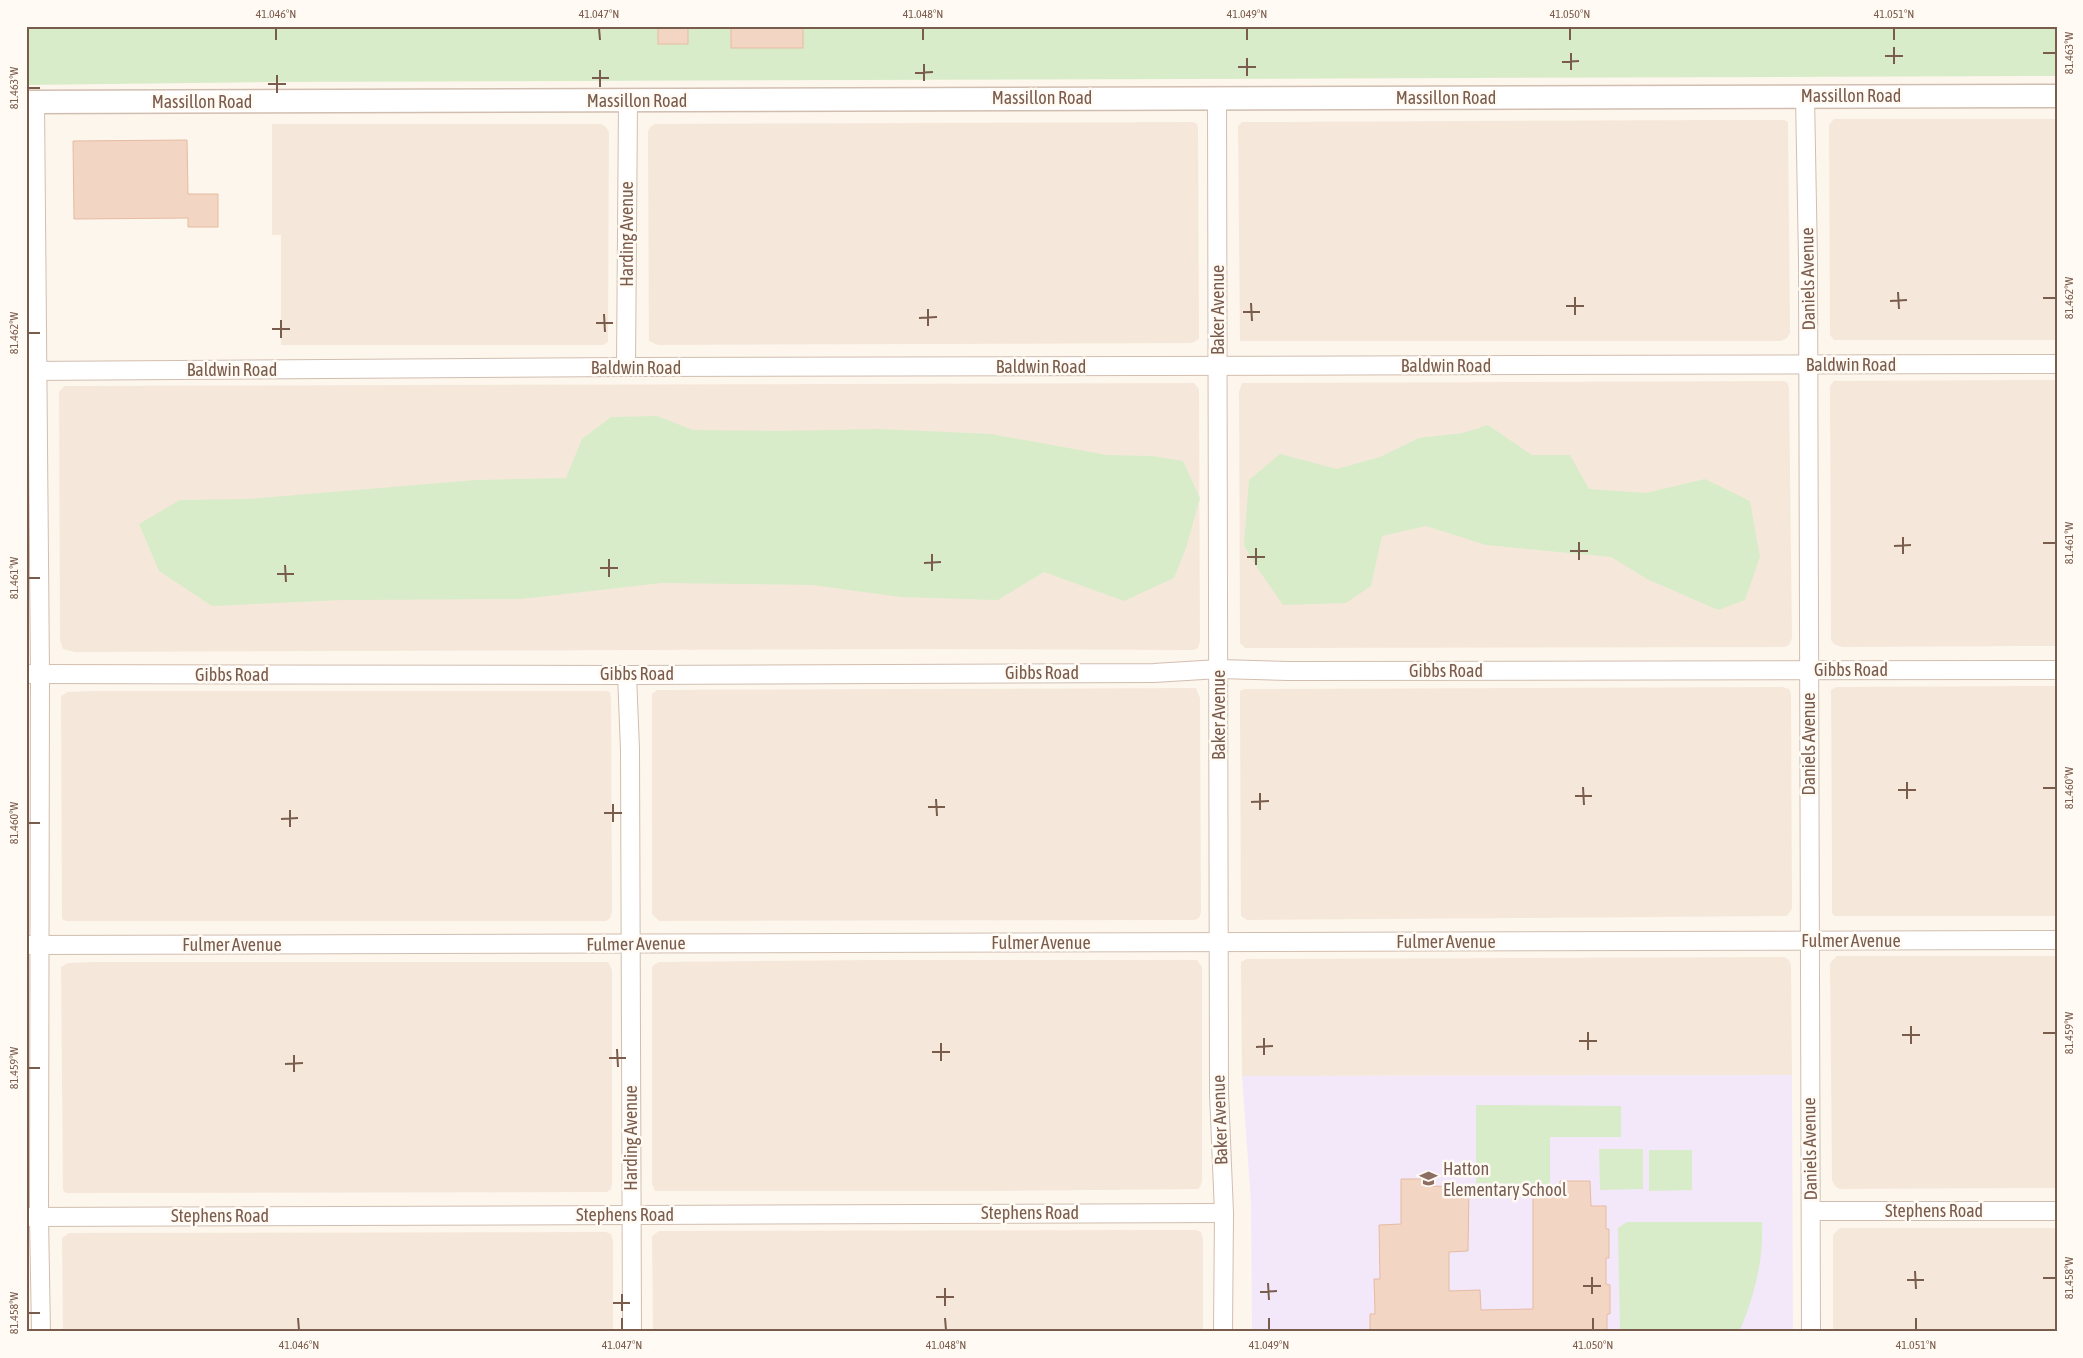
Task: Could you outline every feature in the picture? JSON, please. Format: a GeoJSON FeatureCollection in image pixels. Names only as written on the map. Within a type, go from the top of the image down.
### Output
{"type":"FeatureCollection","features":[{"type":"Feature","properties":{"kind":"street","name":"Daniels Avenue"},"geometry":{"type":"LineString","coordinates":[[1805,96],[1808,365],[1811,1332]]}},
{"type":"Feature","properties":{"kind":"street","name":"Massillon Road"},"geometry":{"type":"LineString","coordinates":[[31,102],[2057,96]]}},
{"type":"Feature","properties":{"kind":"street","name":"Baker Avenue"},"geometry":{"type":"LineString","coordinates":[[1217,99],[1219,1093],[1224,1212],[1223,1332]]}},
{"type":"Feature","properties":{"kind":"street","name":"Harding Avenue"},"geometry":{"type":"LineString","coordinates":[[626,367],[628,101]]}},
{"type":"Feature","properties":{"kind":"street"},"geometry":{"type":"LineString","coordinates":[[31,102],[32,1217],[41,1332]]}},
{"type":"Feature","properties":{"kind":"street","name":"Baldwin Road"},"geometry":{"type":"LineString","coordinates":[[31,371],[626,367],[2057,364]]}},
{"type":"Feature","properties":{"kind":"street","name":"Gibbs Road"},"geometry":{"type":"LineString","coordinates":[[33,674],[112,676],[1144,673],[1219,669],[1290,671],[2057,670]]}},
{"type":"Feature","properties":{"kind":"street","name":"Harding Avenue"},"geometry":{"type":"LineString","coordinates":[[627,675],[630,749],[630,1215],[632,1332]]}},
{"type":"Feature","properties":{"kind":"street","name":"Fulmer Avenue"},"geometry":{"type":"LineString","coordinates":[[33,945],[2057,940]]}},
{"type":"Feature","properties":{"kind":"street","name":"Stephens Road"},"geometry":{"type":"LineString","coordinates":[[1811,1211],[2057,1211]]}},
{"type":"Feature","properties":{"kind":"street","name":"Stephens Road"},"geometry":{"type":"LineString","coordinates":[[32,1217],[1224,1212]]}},
{"type":"Feature","properties":{"kind":"shaded area"},"geometry":{"type":"Polygon","coordinates":[[[1834,119],[2057,119],[2057,340],[1834,340],[1830,335],[1829,125],[1834,119]]]}},
{"type":"Feature","properties":{"kind":"shaded area"},"geometry":{"type":"Polygon","coordinates":[[[1784,120],[1788,122],[1790,333],[1787,338],[1781,341],[1240,341],[1238,126],[1242,122],[1784,120]]]}},
{"type":"Feature","properties":{"kind":"shaded area"},"geometry":{"type":"Polygon","coordinates":[[[1193,122],[1197,124],[1198,128],[1199,339],[1192,343],[658,345],[649,341],[648,132],[650,127],[655,124],[1193,122]]]}},
{"type":"Feature","properties":{"kind":"shaded area"},"geometry":{"type":"Polygon","coordinates":[[[272,124],[601,124],[605,126],[609,132],[608,342],[603,345],[281,345],[281,235],[272,235],[272,124]]]}},
{"type":"Feature","properties":{"kind":"shaded area"},"geometry":{"type":"Polygon","coordinates":[[[2057,380],[2057,646],[1842,647],[1834,644],[1831,640],[1830,386],[1834,381],[2057,380]]]}},
{"type":"Feature","properties":{"kind":"shaded area"},"geometry":{"type":"Polygon","coordinates":[[[1787,382],[1789,388],[1792,638],[1789,645],[1785,647],[1245,648],[1240,643],[1239,392],[1242,383],[1787,382]]]}},
{"type":"Feature","properties":{"kind":"shaded area"},"geometry":{"type":"Polygon","coordinates":[[[1194,383],[1199,389],[1200,641],[1198,648],[1194,650],[75,652],[63,649],[60,640],[59,392],[64,386],[1194,383]]]}},
{"type":"Feature","properties":{"kind":"shaded area"},"geometry":{"type":"Polygon","coordinates":[[[2057,686],[2057,916],[1835,916],[1832,913],[1831,690],[1836,687],[2057,686]]]}},
{"type":"Feature","properties":{"kind":"shaded area"},"geometry":{"type":"Polygon","coordinates":[[[1783,687],[1789,689],[1791,694],[1792,909],[1787,916],[1247,920],[1241,916],[1240,691],[1244,689],[1783,687]]]}},
{"type":"Feature","properties":{"kind":"shaded area"},"geometry":{"type":"Polygon","coordinates":[[[1196,688],[1200,698],[1201,912],[1199,918],[1195,920],[659,921],[652,914],[652,694],[657,690],[1196,688]]]}},
{"type":"Feature","properties":{"kind":"shaded area"},"geometry":{"type":"Polygon","coordinates":[[[68,692],[610,692],[612,912],[610,918],[606,921],[66,921],[62,919],[61,696],[68,692]]]}},
{"type":"Feature","properties":{"kind":"shaded area"},"geometry":{"type":"Polygon","coordinates":[[[1837,956],[2057,956],[2057,1188],[1839,1189],[1835,1186],[1832,1180],[1830,963],[1837,956]]]}},
{"type":"Feature","properties":{"kind":"shaded area"},"geometry":{"type":"Polygon","coordinates":[[[1784,957],[1789,960],[1791,965],[1792,1075],[1242,1076],[1241,962],[1247,959],[1784,957]]]}},
{"type":"Feature","properties":{"kind":"shaded area"},"geometry":{"type":"Polygon","coordinates":[[[1197,960],[1202,967],[1202,1181],[1200,1187],[1198,1189],[989,1191],[655,1191],[652,1184],[652,967],[659,962],[1197,960]]]}},
{"type":"Feature","properties":{"kind":"shaded area"},"geometry":{"type":"Polygon","coordinates":[[[608,962],[612,970],[611,1189],[607,1192],[66,1193],[63,1190],[61,967],[68,963],[608,962]]]}},
{"type":"Feature","properties":{"kind":"shaded area"},"geometry":{"type":"Polygon","coordinates":[[[1792,1075],[1793,1332],[1252,1332],[1251,1203],[1242,1076],[1792,1075]]]}},
{"type":"Feature","properties":{"kind":"shaded area"},"geometry":{"type":"Polygon","coordinates":[[[1840,1228],[2057,1228],[2057,1332],[1833,1332],[1833,1235],[1840,1228]]]}},
{"type":"Feature","properties":{"kind":"shaded area"},"geometry":{"type":"Polygon","coordinates":[[[1196,1230],[1201,1232],[1203,1239],[1203,1332],[653,1332],[652,1236],[659,1231],[1196,1230]]]}},
{"type":"Feature","properties":{"kind":"shaded area"},"geometry":{"type":"Polygon","coordinates":[[[606,1232],[611,1234],[613,1241],[613,1332],[63,1332],[62,1238],[69,1233],[606,1232]]]}},
{"type":"Feature","properties":{"kind":"green space"},"geometry":{"type":"Polygon","coordinates":[[[26,26],[2057,26],[2057,76],[268,82],[26,85],[26,26]]]}},
{"type":"Feature","properties":{"kind":"green space"},"geometry":{"type":"Polygon","coordinates":[[[657,416],[693,430],[879,429],[991,434],[1107,455],[1152,456],[1183,461],[1200,498],[1186,548],[1174,578],[1124,601],[1044,572],[998,600],[901,597],[812,585],[662,583],[521,599],[344,600],[212,606],[159,571],[139,524],[180,500],[249,499],[476,480],[566,478],[582,439],[611,417],[657,416]]]}},
{"type":"Feature","properties":{"kind":"green space"},"geometry":{"type":"Polygon","coordinates":[[[1488,425],[1532,455],[1570,455],[1589,489],[1646,493],[1705,479],[1750,501],[1760,557],[1745,600],[1718,610],[1647,579],[1611,557],[1486,545],[1426,526],[1382,536],[1371,586],[1346,603],[1283,605],[1255,565],[1244,545],[1249,480],[1280,454],[1337,469],[1380,457],[1419,438],[1463,433],[1488,425]]]}},
{"type":"Feature","properties":{"kind":"green space"},"geometry":{"type":"Polygon","coordinates":[[[1476,1105],[1621,1106],[1621,1137],[1550,1137],[1550,1184],[1476,1183],[1476,1105]]]}},
{"type":"Feature","properties":{"kind":"green space"},"geometry":{"type":"Polygon","coordinates":[[[1599,1149],[1643,1149],[1643,1189],[1600,1190],[1599,1149]]]}},
{"type":"Feature","properties":{"kind":"green space"},"geometry":{"type":"Polygon","coordinates":[[[1649,1150],[1692,1150],[1692,1190],[1649,1191],[1649,1150]]]}},
{"type":"Feature","properties":{"kind":"green space"},"geometry":{"type":"Polygon","coordinates":[[[1627,1222],[1762,1222],[1760,1264],[1749,1306],[1739,1332],[1620,1332],[1618,1228],[1627,1222]]]}},
{"type":"Feature","properties":{"kind":"building"},"geometry":{"type":"Polygon","coordinates":[[[658,26],[688,26],[688,44],[658,44],[658,26]]]}},
{"type":"Feature","properties":{"kind":"building"},"geometry":{"type":"Polygon","coordinates":[[[731,26],[803,26],[803,48],[731,48],[731,26]]]}},
{"type":"Feature","properties":{"kind":"building"},"geometry":{"type":"Polygon","coordinates":[[[187,140],[188,194],[218,194],[218,227],[188,227],[188,218],[74,219],[73,141],[187,140]]]}},
{"type":"Feature","properties":{"kind":"building"},"geometry":{"type":"Polygon","coordinates":[[[1401,1179],[1428,1179],[1429,1186],[1469,1187],[1468,1251],[1449,1252],[1449,1291],[1480,1290],[1481,1310],[1533,1309],[1533,1193],[1560,1193],[1560,1181],[1590,1181],[1591,1206],[1606,1206],[1606,1229],[1609,1229],[1609,1258],[1606,1258],[1606,1284],[1610,1285],[1610,1314],[1607,1314],[1607,1332],[1370,1332],[1370,1314],[1375,1314],[1374,1279],[1380,1279],[1379,1225],[1401,1224],[1401,1179]]]}},
{"type":"Feature","properties":{"kind":"place","name":"Hatton Elementary School"},"geometry":{"type":"Point","coordinates":[1429,1179]}}]}
